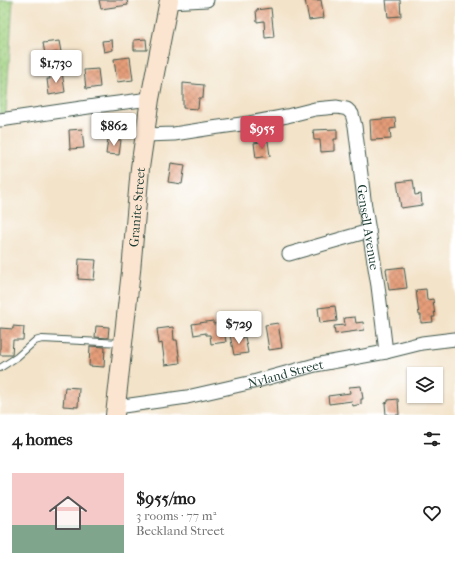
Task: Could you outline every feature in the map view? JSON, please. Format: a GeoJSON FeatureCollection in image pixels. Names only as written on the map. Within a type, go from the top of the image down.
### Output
{"type":"FeatureCollection","features":[{"type":"Feature","properties":{"kind":"street"},"geometry":{"type":"LineString","coordinates":[[169,1],[207,0]]}},
{"type":"Feature","properties":{"kind":"street","name":"Granite Street"},"geometry":{"type":"LineString","coordinates":[[116,411],[132,264],[140,168],[150,99],[169,1]]}},
{"type":"Feature","properties":{"kind":"street"},"geometry":{"type":"LineString","coordinates":[[0,120],[150,99]]}},
{"type":"Feature","properties":{"kind":"street","name":"Gensell Avenue"},"geometry":{"type":"LineString","coordinates":[[145,135],[174,134],[249,123],[338,107],[347,109],[352,114],[355,126],[386,352]]}},
{"type":"Feature","properties":{"kind":"street"},"geometry":{"type":"LineString","coordinates":[[289,254],[369,231]]}},
{"type":"Feature","properties":{"kind":"street","name":"Nyland Street"},"geometry":{"type":"LineString","coordinates":[[116,411],[253,382],[315,365],[386,352],[422,343],[455,339]]}},
{"type":"Feature","properties":{"kind":"lane"},"geometry":{"type":"LineString","coordinates":[[0,368],[17,357],[35,341],[42,339],[123,343]]}},
{"type":"Feature","properties":{"kind":"green space"},"geometry":{"type":"Polygon","coordinates":[[[0,0],[13,0],[6,113],[0,114],[0,0]]]}},
{"type":"Feature","properties":{"kind":"building"},"geometry":{"type":"Polygon","coordinates":[[[99,0],[127,0],[128,5],[101,9],[99,0]]]}},
{"type":"Feature","properties":{"kind":"building"},"geometry":{"type":"Polygon","coordinates":[[[305,0],[321,0],[324,18],[309,20],[305,0]]]}},
{"type":"Feature","properties":{"kind":"building"},"geometry":{"type":"Polygon","coordinates":[[[386,0],[400,0],[401,16],[388,17],[386,0]]]}},
{"type":"Feature","properties":{"kind":"building"},"geometry":{"type":"Polygon","coordinates":[[[271,8],[274,37],[265,38],[264,21],[257,22],[256,10],[271,8]]]}},
{"type":"Feature","properties":{"kind":"building"},"geometry":{"type":"Polygon","coordinates":[[[146,39],[147,50],[134,50],[134,40],[146,39]]]}},
{"type":"Feature","properties":{"kind":"building"},"geometry":{"type":"Polygon","coordinates":[[[112,40],[113,50],[104,52],[102,41],[112,40]]]}},
{"type":"Feature","properties":{"kind":"building"},"geometry":{"type":"Polygon","coordinates":[[[59,41],[61,52],[45,54],[43,43],[59,41]]]}},
{"type":"Feature","properties":{"kind":"building"},"geometry":{"type":"Polygon","coordinates":[[[130,57],[133,80],[117,82],[114,59],[130,57]]]}},
{"type":"Feature","properties":{"kind":"building"},"geometry":{"type":"Polygon","coordinates":[[[98,69],[100,87],[86,89],[84,70],[98,69]]]}},
{"type":"Feature","properties":{"kind":"building"},"geometry":{"type":"Polygon","coordinates":[[[62,72],[65,92],[49,95],[47,79],[50,79],[49,74],[62,72]]]}},
{"type":"Feature","properties":{"kind":"building"},"geometry":{"type":"Polygon","coordinates":[[[183,83],[204,85],[203,98],[199,98],[198,109],[183,108],[183,83]]]}},
{"type":"Feature","properties":{"kind":"building"},"geometry":{"type":"Polygon","coordinates":[[[395,118],[396,128],[390,129],[391,139],[371,140],[370,120],[395,118]]]}},
{"type":"Feature","properties":{"kind":"building"},"geometry":{"type":"Polygon","coordinates":[[[82,129],[84,148],[70,149],[69,130],[82,129]]]}},
{"type":"Feature","properties":{"kind":"building"},"geometry":{"type":"Polygon","coordinates":[[[337,129],[337,139],[334,139],[334,151],[321,152],[320,140],[314,140],[313,130],[337,129]]]}},
{"type":"Feature","properties":{"kind":"building"},"geometry":{"type":"Polygon","coordinates":[[[108,139],[121,140],[119,155],[106,154],[108,139]]]}},
{"type":"Feature","properties":{"kind":"building"},"geometry":{"type":"Polygon","coordinates":[[[268,141],[270,156],[256,158],[254,143],[268,141]]]}},
{"type":"Feature","properties":{"kind":"building"},"geometry":{"type":"Polygon","coordinates":[[[171,163],[185,165],[182,184],[168,182],[171,163]]]}},
{"type":"Feature","properties":{"kind":"building"},"geometry":{"type":"Polygon","coordinates":[[[413,180],[415,195],[421,194],[422,205],[401,208],[397,182],[413,180]]]}},
{"type":"Feature","properties":{"kind":"building"},"geometry":{"type":"Polygon","coordinates":[[[79,259],[96,260],[94,280],[78,279],[79,259]]]}},
{"type":"Feature","properties":{"kind":"building"},"geometry":{"type":"Polygon","coordinates":[[[404,267],[407,288],[389,290],[386,269],[404,267]]]}},
{"type":"Feature","properties":{"kind":"building"},"geometry":{"type":"Polygon","coordinates":[[[426,289],[427,300],[433,299],[435,317],[432,317],[433,322],[421,323],[416,290],[426,289]]]}},
{"type":"Feature","properties":{"kind":"building"},"geometry":{"type":"Polygon","coordinates":[[[335,306],[337,321],[320,323],[318,308],[335,306]]]}},
{"type":"Feature","properties":{"kind":"building"},"geometry":{"type":"Polygon","coordinates":[[[355,317],[356,323],[363,322],[364,330],[335,334],[334,326],[345,325],[344,318],[355,317]]]}},
{"type":"Feature","properties":{"kind":"building"},"geometry":{"type":"Polygon","coordinates":[[[213,321],[213,324],[222,323],[226,342],[211,344],[210,335],[206,335],[206,333],[194,335],[192,324],[213,321]]]}},
{"type":"Feature","properties":{"kind":"building"},"geometry":{"type":"Polygon","coordinates":[[[278,323],[282,348],[269,350],[265,325],[278,323]]]}},
{"type":"Feature","properties":{"kind":"building"},"geometry":{"type":"Polygon","coordinates":[[[13,326],[24,327],[23,340],[13,340],[12,355],[0,355],[0,328],[13,329],[13,326]]]}},
{"type":"Feature","properties":{"kind":"building"},"geometry":{"type":"Polygon","coordinates":[[[96,326],[109,327],[108,338],[95,337],[96,326]]]}},
{"type":"Feature","properties":{"kind":"building"},"geometry":{"type":"Polygon","coordinates":[[[173,327],[174,340],[177,340],[180,363],[165,365],[162,343],[159,344],[157,329],[173,327]]]}},
{"type":"Feature","properties":{"kind":"building"},"geometry":{"type":"Polygon","coordinates":[[[239,333],[239,338],[245,337],[248,353],[234,355],[230,335],[239,333]]]}},
{"type":"Feature","properties":{"kind":"building"},"geometry":{"type":"Polygon","coordinates":[[[90,346],[105,347],[104,367],[89,366],[90,346]]]}},
{"type":"Feature","properties":{"kind":"building"},"geometry":{"type":"Polygon","coordinates":[[[361,386],[363,399],[361,399],[361,404],[353,406],[352,401],[329,404],[328,396],[350,393],[349,387],[361,386]]]}},
{"type":"Feature","properties":{"kind":"building"},"geometry":{"type":"Polygon","coordinates":[[[65,387],[79,388],[78,407],[63,406],[65,387]]]}},
{"type":"Feature","properties":{"kind":"building"},"geometry":{"type":"Polygon","coordinates":[[[398,399],[399,415],[386,415],[385,403],[388,402],[388,400],[398,399]]]}}]}
